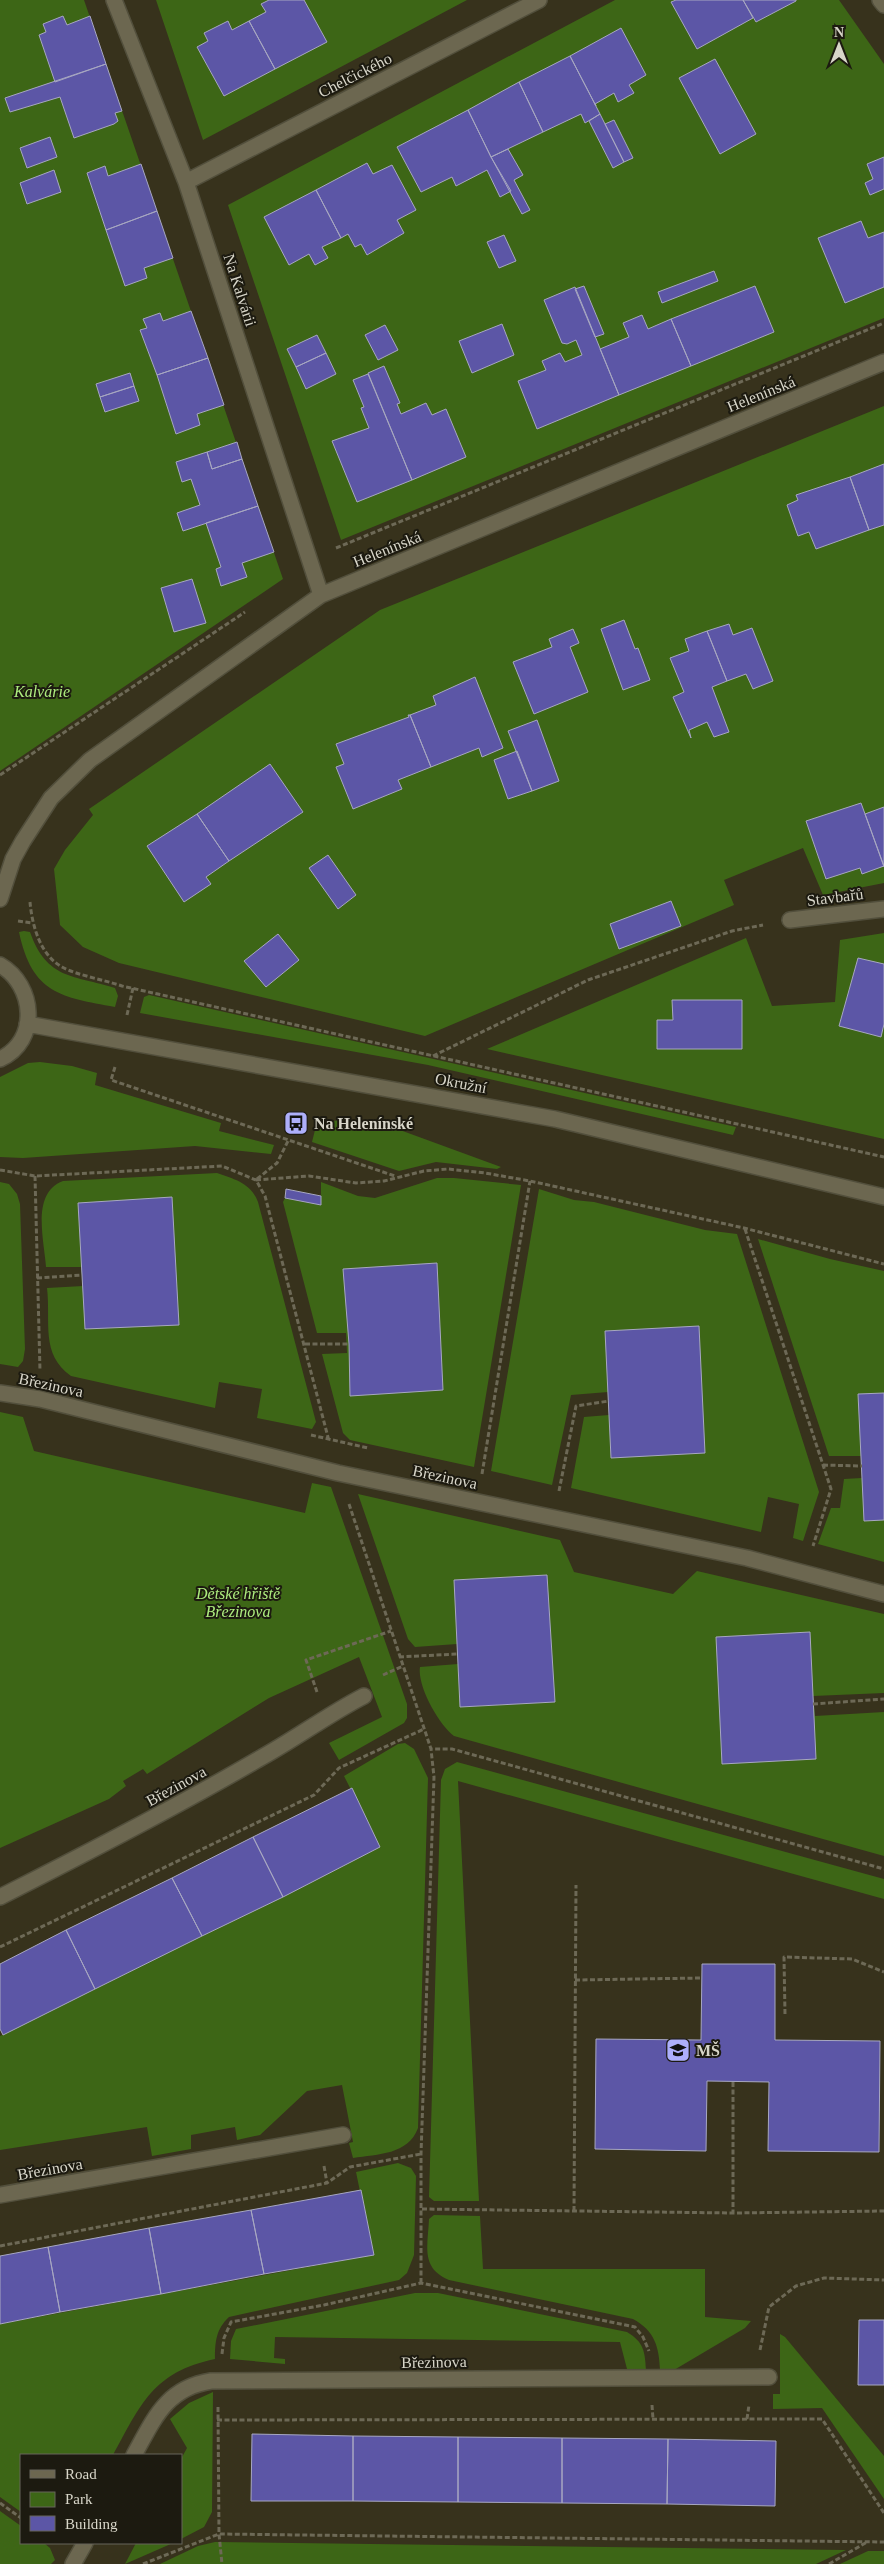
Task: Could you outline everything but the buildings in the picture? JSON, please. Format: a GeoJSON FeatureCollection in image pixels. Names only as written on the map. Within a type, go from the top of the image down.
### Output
{"type":"FeatureCollection","features":[{"type":"Feature","properties":{"kind":"street","name":"Na Kalvárii"},"geometry":{"type":"LineString","coordinates":[[114,0],[186,182],[321,595]]}},
{"type":"Feature","properties":{"kind":"street","name":"Chelčického"},"geometry":{"type":"LineString","coordinates":[[186,182],[540,0]]}},
{"type":"Feature","properties":{"kind":"street"},"geometry":{"type":"LineString","coordinates":[[880,0],[884,5]]}},
{"type":"Feature","properties":{"kind":"street","name":"Helenínská"},"geometry":{"type":"LineString","coordinates":[[0,899],[2,883],[23,841],[51,798],[90,760],[321,595],[884,362]]}},
{"type":"Feature","properties":{"kind":"street","name":"Stavbařů"},"geometry":{"type":"LineString","coordinates":[[790,920],[884,908]]}},
{"type":"Feature","properties":{"kind":"street"},"geometry":{"type":"LineString","coordinates":[[0,965],[12,973],[21,984],[29,1010],[27,1024],[15,1049],[0,1060]]}},
{"type":"Feature","properties":{"kind":"street","name":"Okružní"},"geometry":{"type":"LineString","coordinates":[[27,1024],[121,1042],[353,1081],[555,1119],[884,1197]]}},
{"type":"Feature","properties":{"kind":"street","name":"Březinova"},"geometry":{"type":"LineString","coordinates":[[0,1393],[40,1399],[338,1473],[747,1558],[884,1594]]}},
{"type":"Feature","properties":{"kind":"street","name":"Březinova"},"geometry":{"type":"LineString","coordinates":[[0,1897],[131,1831],[260,1759],[325,1716],[364,1696]]}},
{"type":"Feature","properties":{"kind":"street","name":"Březinova"},"geometry":{"type":"LineString","coordinates":[[0,2195],[343,2135]]}},
{"type":"Feature","properties":{"kind":"street","name":"Březinova"},"geometry":{"type":"LineString","coordinates":[[135,2454],[160,2410],[174,2395],[198,2383],[762,2376]]}},
{"type":"Feature","properties":{"kind":"street"},"geometry":{"type":"LineString","coordinates":[[73,2564],[84,2544]]}},
{"type":"Feature","properties":{"kind":"path"},"geometry":{"type":"LineString","coordinates":[[30,901],[32,924],[49,957],[63,968],[133,988],[884,1157]]}},
{"type":"Feature","properties":{"kind":"path"},"geometry":{"type":"LineString","coordinates":[[432,1056],[588,980],[732,931],[790,920]]}},
{"type":"Feature","properties":{"kind":"path"},"geometry":{"type":"LineString","coordinates":[[133,988],[111,1080],[395,1176]]}},
{"type":"Feature","properties":{"kind":"path"},"geometry":{"type":"LineString","coordinates":[[256,1180],[277,1163],[289,1139]]}},
{"type":"Feature","properties":{"kind":"path"},"geometry":{"type":"LineString","coordinates":[[0,1170],[34,1176],[222,1166],[256,1180],[309,1176],[356,1183],[384,1181],[395,1176],[448,1169],[530,1181],[744,1228],[884,1264]]}},
{"type":"Feature","properties":{"kind":"path"},"geometry":{"type":"LineString","coordinates":[[34,1176],[40,1377]]}},
{"type":"Feature","properties":{"kind":"path"},"geometry":{"type":"LineString","coordinates":[[256,1180],[265,1196],[338,1473],[431,1748],[434,1777],[430,1939],[421,2154],[421,2283]]}},
{"type":"Feature","properties":{"kind":"path"},"geometry":{"type":"LineString","coordinates":[[482,1476],[530,1181]]}},
{"type":"Feature","properties":{"kind":"path"},"geometry":{"type":"LineString","coordinates":[[744,1228],[831,1488],[811,1550]]}},
{"type":"Feature","properties":{"kind":"path"},"geometry":{"type":"LineString","coordinates":[[38,1278],[82,1275]]}},
{"type":"Feature","properties":{"kind":"path"},"geometry":{"type":"LineString","coordinates":[[305,1344],[349,1344]]}},
{"type":"Feature","properties":{"kind":"path"},"geometry":{"type":"LineString","coordinates":[[559,1494],[576,1406],[609,1401]]}},
{"type":"Feature","properties":{"kind":"path"},"geometry":{"type":"LineString","coordinates":[[823,1465],[862,1466]]}},
{"type":"Feature","properties":{"kind":"path"},"geometry":{"type":"LineString","coordinates":[[325,1716],[306,1660],[391,1631]]}},
{"type":"Feature","properties":{"kind":"path"},"geometry":{"type":"LineString","coordinates":[[400,1657],[458,1654]]}},
{"type":"Feature","properties":{"kind":"path"},"geometry":{"type":"LineString","coordinates":[[814,1704],[884,1699]]}},
{"type":"Feature","properties":{"kind":"path"},"geometry":{"type":"LineString","coordinates":[[0,1947],[314,1795],[339,1768],[425,1729]]}},
{"type":"Feature","properties":{"kind":"path"},"geometry":{"type":"LineString","coordinates":[[431,1748],[452,1748],[884,1869]]}},
{"type":"Feature","properties":{"kind":"path"},"geometry":{"type":"LineString","coordinates":[[574,2211],[576,1885]]}},
{"type":"Feature","properties":{"kind":"path"},"geometry":{"type":"LineString","coordinates":[[784,2014],[784,1957],[852,1959],[884,1972]]}},
{"type":"Feature","properties":{"kind":"path"},"geometry":{"type":"LineString","coordinates":[[576,1980],[702,1978]]}},
{"type":"Feature","properties":{"kind":"path"},"geometry":{"type":"LineString","coordinates":[[733,2082],[733,2213]]}},
{"type":"Feature","properties":{"kind":"path"},"geometry":{"type":"LineString","coordinates":[[0,2246],[327,2183],[350,2167],[421,2154]]}},
{"type":"Feature","properties":{"kind":"path"},"geometry":{"type":"LineString","coordinates":[[422,2209],[733,2213],[884,2211]]}},
{"type":"Feature","properties":{"kind":"path"},"geometry":{"type":"LineString","coordinates":[[747,2419],[762,2376],[769,2307],[796,2286],[824,2278],[884,2280]]}},
{"type":"Feature","properties":{"kind":"path"},"geometry":{"type":"LineString","coordinates":[[221,2358],[224,2338],[232,2322],[324,2305],[421,2283],[635,2327],[643,2337],[649,2352],[653,2419]]}},
{"type":"Feature","properties":{"kind":"path"},"geometry":{"type":"LineString","coordinates":[[222,2564],[219,2534],[217,2420],[822,2419],[884,2513]]}},
{"type":"Feature","properties":{"kind":"path"},"geometry":{"type":"LineString","coordinates":[[0,2503],[20,2517]]}},
{"type":"Feature","properties":{"kind":"path"},"geometry":{"type":"LineString","coordinates":[[143,2564],[219,2534],[884,2542]]}},
{"type":"Feature","properties":{"kind":"path"},"geometry":{"type":"LineString","coordinates":[[829,2564],[867,2542]]}},
{"type":"Feature","properties":{"kind":"green space","name":"Kalvárie"},"geometry":{"type":"Polygon","coordinates":[[[0,0],[84,0],[283,579],[0,771],[0,0]]]}},
{"type":"Feature","properties":{"kind":"green space"},"geometry":{"type":"Polygon","coordinates":[[[156,0],[467,0],[203,140],[156,0]]]}},
{"type":"Feature","properties":{"kind":"green space"},"geometry":{"type":"Polygon","coordinates":[[[615,0],[839,0],[884,64],[884,318],[341,540],[228,205],[615,0]]]}},
{"type":"Feature","properties":{"kind":"green space"},"geometry":{"type":"Polygon","coordinates":[[[884,406],[884,883],[823,895],[803,848],[724,880],[734,905],[425,1036],[119,963],[83,947],[60,925],[54,869],[65,850],[93,815],[89,809],[380,610],[884,406]]]}},
{"type":"Feature","properties":{"kind":"green space"},"geometry":{"type":"Polygon","coordinates":[[[19,932],[30,932],[37,948],[54,967],[75,977],[115,988],[118,996],[115,1007],[64,995],[52,989],[41,980],[32,968],[25,953],[19,932]]]}},
{"type":"Feature","properties":{"kind":"green space"},"geometry":{"type":"Polygon","coordinates":[[[884,933],[884,1139],[487,1049],[746,938],[772,1006],[835,1002],[840,940],[884,933]]]}},
{"type":"Feature","properties":{"kind":"green space"},"geometry":{"type":"Polygon","coordinates":[[[149,995],[736,1127],[733,1135],[428,1065],[140,1013],[144,997],[149,995]]]}},
{"type":"Feature","properties":{"kind":"green space"},"geometry":{"type":"Polygon","coordinates":[[[40,1062],[72,1066],[97,1073],[95,1085],[221,1123],[219,1131],[274,1145],[271,1154],[195,1146],[23,1158],[0,1157],[0,1077],[28,1063],[40,1062]]]}},
{"type":"Feature","properties":{"kind":"green space"},"geometry":{"type":"Polygon","coordinates":[[[345,1120],[389,1126],[501,1167],[497,1169],[436,1162],[399,1171],[312,1142],[317,1122],[345,1120]]]}},
{"type":"Feature","properties":{"kind":"green space"},"geometry":{"type":"Polygon","coordinates":[[[217,1173],[246,1186],[251,1190],[258,1202],[316,1422],[312,1429],[257,1418],[262,1389],[219,1382],[215,1408],[71,1376],[55,1358],[49,1336],[47,1288],[83,1286],[81,1267],[46,1267],[42,1231],[43,1206],[53,1187],[63,1181],[217,1173]]]}},
{"type":"Feature","properties":{"kind":"green space"},"geometry":{"type":"Polygon","coordinates":[[[437,1178],[521,1185],[474,1467],[350,1440],[343,1433],[322,1354],[347,1353],[346,1333],[317,1333],[283,1202],[285,1198],[321,1205],[321,1182],[358,1196],[375,1198],[437,1178]]]}},
{"type":"Feature","properties":{"kind":"green space"},"geometry":{"type":"Polygon","coordinates":[[[0,1182],[9,1184],[17,1194],[20,1204],[25,1349],[23,1361],[18,1367],[0,1364],[0,1182]]]}},
{"type":"Feature","properties":{"kind":"green space"},"geometry":{"type":"Polygon","coordinates":[[[539,1189],[574,1200],[594,1202],[705,1230],[737,1234],[819,1492],[803,1541],[793,1538],[799,1504],[768,1497],[761,1532],[571,1488],[584,1417],[609,1415],[608,1392],[571,1395],[552,1485],[491,1471],[539,1189]]]}},
{"type":"Feature","properties":{"kind":"green space"},"geometry":{"type":"Polygon","coordinates":[[[758,1239],[830,1259],[884,1271],[884,1562],[818,1544],[831,1508],[840,1508],[844,1479],[862,1478],[861,1456],[829,1456],[758,1239]]]}},
{"type":"Feature","properties":{"kind":"green space","name":"Dětské hřiště Březinova"},"geometry":{"type":"Polygon","coordinates":[[[0,1412],[23,1417],[34,1451],[305,1513],[312,1483],[331,1487],[407,1704],[407,1718],[404,1723],[339,1760],[329,1743],[382,1717],[359,1657],[269,1698],[147,1774],[143,1769],[123,1781],[126,1786],[109,1799],[0,1848],[0,1412]]]}},
{"type":"Feature","properties":{"kind":"green space"},"geometry":{"type":"Polygon","coordinates":[[[358,1494],[560,1540],[574,1572],[673,1594],[697,1571],[884,1614],[884,1693],[813,1696],[815,1716],[884,1712],[884,1856],[454,1736],[448,1731],[430,1705],[422,1684],[420,1667],[458,1664],[461,1707],[554,1702],[547,1575],[454,1580],[457,1644],[415,1647],[408,1639],[358,1494]]]}},
{"type":"Feature","properties":{"kind":"green space"},"geometry":{"type":"Polygon","coordinates":[[[405,1743],[414,1749],[428,1778],[418,2128],[407,2144],[391,2152],[353,2158],[349,2143],[353,2142],[342,2085],[307,2091],[260,2135],[237,2140],[235,2127],[191,2135],[191,2149],[152,2156],[147,2127],[0,2150],[0,2036],[380,1847],[344,1776],[398,1744],[405,1743]]]}},
{"type":"Feature","properties":{"kind":"green space"},"geometry":{"type":"Polygon","coordinates":[[[457,1762],[884,1879],[884,1899],[458,1781],[479,2201],[434,2201],[429,2197],[441,1780],[445,1769],[457,1762]]]}},
{"type":"Feature","properties":{"kind":"green space"},"geometry":{"type":"Polygon","coordinates":[[[398,2163],[411,2168],[416,2176],[414,2255],[407,2273],[399,2280],[229,2317],[221,2326],[217,2336],[215,2359],[177,2372],[151,2393],[132,2420],[114,2454],[20,2454],[20,2511],[0,2497],[0,2324],[373,2255],[356,2172],[398,2163]]]}},
{"type":"Feature","properties":{"kind":"green space"},"geometry":{"type":"Polygon","coordinates":[[[434,2215],[480,2216],[483,2269],[705,2269],[705,2317],[751,2321],[745,2328],[674,2370],[660,2370],[657,2347],[651,2334],[633,2319],[449,2280],[440,2275],[430,2262],[427,2247],[429,2219],[434,2215]]]}},
{"type":"Feature","properties":{"kind":"green space"},"geometry":{"type":"Polygon","coordinates":[[[415,2293],[438,2293],[627,2332],[637,2340],[642,2348],[646,2370],[627,2369],[620,2342],[275,2337],[274,2358],[285,2359],[285,2364],[230,2359],[231,2341],[236,2329],[415,2293]]]}},
{"type":"Feature","properties":{"kind":"green space"},"geometry":{"type":"Polygon","coordinates":[[[780,2334],[785,2337],[884,2456],[884,2499],[822,2408],[773,2409],[773,2394],[780,2394],[780,2334]]]}},
{"type":"Feature","properties":{"kind":"green space"},"geometry":{"type":"Polygon","coordinates":[[[213,2392],[212,2512],[204,2527],[182,2538],[182,2457],[187,2448],[170,2419],[189,2403],[213,2392]]]}},
{"type":"Feature","properties":{"kind":"green space"},"geometry":{"type":"Polygon","coordinates":[[[0,2511],[20,2525],[20,2544],[45,2544],[50,2548],[55,2560],[51,2564],[0,2564],[0,2511]]]}},
{"type":"Feature","properties":{"kind":"green space"},"geometry":{"type":"Polygon","coordinates":[[[215,2542],[846,2550],[816,2564],[160,2564],[198,2546],[215,2542]]]}},
{"type":"Feature","properties":{"kind":"green space"},"geometry":{"type":"Polygon","coordinates":[[[135,2544],[171,2544],[125,2564],[135,2544]]]}},
{"type":"Feature","properties":{"kind":"green space"},"geometry":{"type":"Polygon","coordinates":[[[868,2551],[884,2551],[884,2564],[840,2564],[868,2551]]]}},
{"type":"Feature","properties":{"kind":"place","name":"Na Helenínské"},"geometry":{"type":"Point","coordinates":[296,1123]}},
{"type":"Feature","properties":{"kind":"place","name":"MŠ"},"geometry":{"type":"Point","coordinates":[678,2050]}}]}
